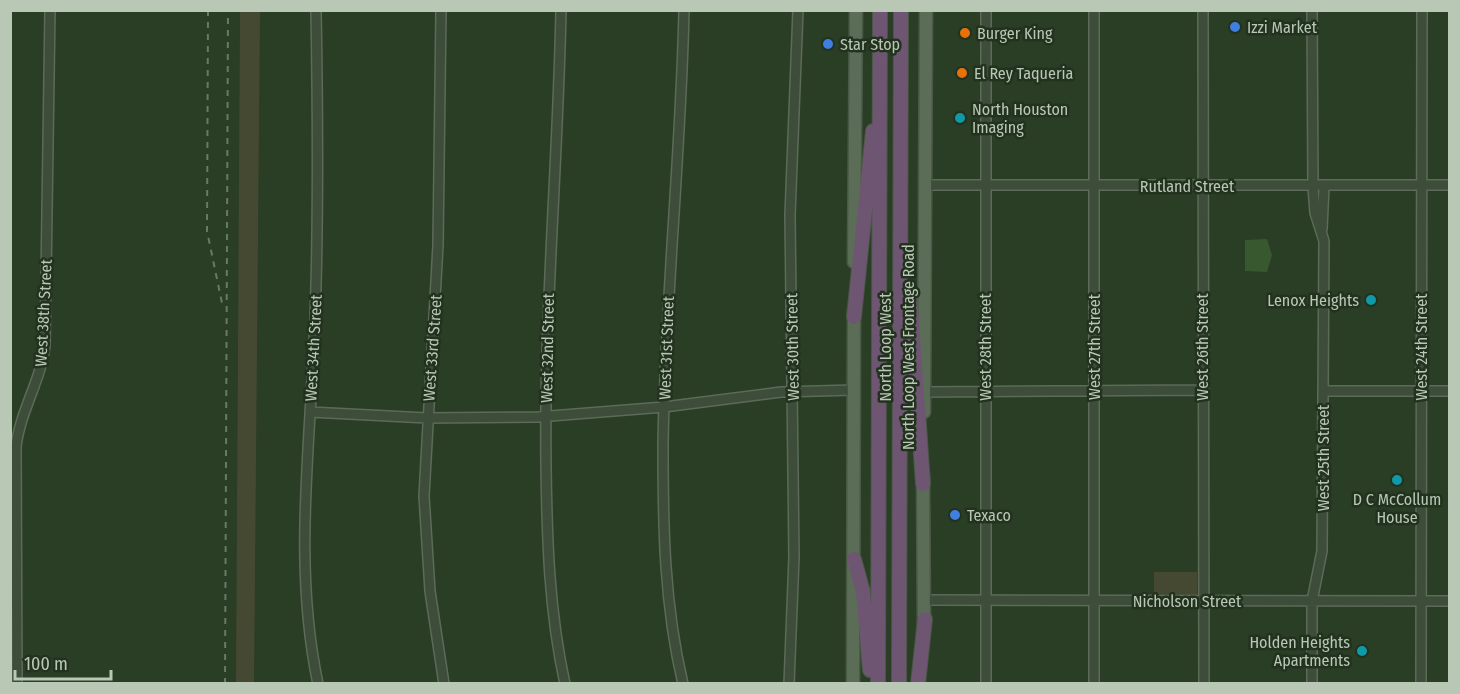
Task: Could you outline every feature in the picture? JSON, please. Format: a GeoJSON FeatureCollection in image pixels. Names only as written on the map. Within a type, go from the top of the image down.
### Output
{"type":"FeatureCollection","features":[{"type":"Feature","properties":{"kind":"highway","name":"North Loop West"},"geometry":{"type":"LineString","coordinates":[[878,684],[880,11]]}},
{"type":"Feature","properties":{"kind":"highway","name":"North Loop West"},"geometry":{"type":"LineString","coordinates":[[899,684],[901,11]]}},
{"type":"Feature","properties":{"kind":"highway"},"geometry":{"type":"LineString","coordinates":[[854,317],[871,140],[879,112]]}},
{"type":"Feature","properties":{"kind":"highway"},"geometry":{"type":"LineString","coordinates":[[902,197],[923,484]]}},
{"type":"Feature","properties":{"kind":"highway"},"geometry":{"type":"LineString","coordinates":[[854,559],[863,592],[872,684]]}},
{"type":"Feature","properties":{"kind":"highway"},"geometry":{"type":"LineString","coordinates":[[918,684],[925,619]]}},
{"type":"Feature","properties":{"kind":"main road"},"geometry":{"type":"LineString","coordinates":[[853,684],[856,10]]}},
{"type":"Feature","properties":{"kind":"main road","name":"North Loop West Frontage Road"},"geometry":{"type":"LineString","coordinates":[[924,684],[926,10]]}},
{"type":"Feature","properties":{"kind":"street","name":"West 38th Street"},"geometry":{"type":"LineString","coordinates":[[17,684],[13,486],[18,434],[40,375],[45,345],[50,10]]}},
{"type":"Feature","properties":{"kind":"street","name":"West 34th Street"},"geometry":{"type":"LineString","coordinates":[[316,10],[318,203],[304,571],[307,617],[318,684]]}},
{"type":"Feature","properties":{"kind":"street","name":"West 33rd Street"},"geometry":{"type":"LineString","coordinates":[[441,10],[439,215],[427,418],[425,530],[432,615],[444,684]]}},
{"type":"Feature","properties":{"kind":"street","name":"West 32nd Street"},"geometry":{"type":"LineString","coordinates":[[561,10],[548,283],[545,417],[550,589],[565,684]]}},
{"type":"Feature","properties":{"kind":"street","name":"West 31st Street"},"geometry":{"type":"LineString","coordinates":[[682,684],[670,623],[664,566],[664,407],[684,10]]}},
{"type":"Feature","properties":{"kind":"street","name":"West 30th Street"},"geometry":{"type":"LineString","coordinates":[[789,684],[794,557],[790,215],[798,10]]}},
{"type":"Feature","properties":{"kind":"street","name":"West 28th Street"},"geometry":{"type":"LineString","coordinates":[[986,10],[986,684]]}},
{"type":"Feature","properties":{"kind":"street","name":"West 27th Street"},"geometry":{"type":"LineString","coordinates":[[1094,10],[1094,684]]}},
{"type":"Feature","properties":{"kind":"street","name":"West 26th Street"},"geometry":{"type":"LineString","coordinates":[[1203,10],[1204,684]]}},
{"type":"Feature","properties":{"kind":"street","name":"West 25th Street"},"geometry":{"type":"LineString","coordinates":[[1312,10],[1313,187],[1315,213],[1322,231]]}},
{"type":"Feature","properties":{"kind":"street","name":"West 24th Street"},"geometry":{"type":"LineString","coordinates":[[1421,684],[1422,10]]}},
{"type":"Feature","properties":{"kind":"street","name":"Rutland Street"},"geometry":{"type":"LineString","coordinates":[[925,185],[1313,187],[1449,185]]}},
{"type":"Feature","properties":{"kind":"street","name":"West 25th Street"},"geometry":{"type":"LineString","coordinates":[[1312,684],[1312,601],[1322,551],[1324,187]]}},
{"type":"Feature","properties":{"kind":"street"},"geometry":{"type":"LineString","coordinates":[[310,412],[427,418],[545,417],[664,407],[792,391],[854,390]]}},
{"type":"Feature","properties":{"kind":"street"},"geometry":{"type":"LineString","coordinates":[[924,392],[1202,390]]}},
{"type":"Feature","properties":{"kind":"street"},"geometry":{"type":"LineString","coordinates":[[1324,391],[1449,391]]}},
{"type":"Feature","properties":{"kind":"street","name":"Nicholson Street"},"geometry":{"type":"LineString","coordinates":[[925,600],[1449,601]]}},
{"type":"Feature","properties":{"kind":"shaded area"},"geometry":{"type":"Polygon","coordinates":[[[240,11],[260,11],[254,683],[236,684],[240,11]]]}},
{"type":"Feature","properties":{"kind":"shaded area"},"geometry":{"type":"Polygon","coordinates":[[[1267,239],[1272,255],[1267,272],[1245,271],[1245,240],[1267,239]]]}},
{"type":"Feature","properties":{"kind":"shaded area"},"geometry":{"type":"Polygon","coordinates":[[[1154,572],[1197,572],[1197,595],[1154,594],[1154,572]]]}},
{"type":"Feature","properties":{"kind":"railway"},"geometry":{"type":"LineString","coordinates":[[208,10],[207,231],[222,303]]}},
{"type":"Feature","properties":{"kind":"railway"},"geometry":{"type":"LineString","coordinates":[[225,684],[228,10]]}},
{"type":"Feature","properties":{"kind":"place","name":"Izzi Market"},"geometry":{"type":"Point","coordinates":[1235,27]}},
{"type":"Feature","properties":{"kind":"place","name":"Burger King"},"geometry":{"type":"Point","coordinates":[965,33]}},
{"type":"Feature","properties":{"kind":"place","name":"Star Stop"},"geometry":{"type":"Point","coordinates":[828,44]}},
{"type":"Feature","properties":{"kind":"place","name":"El Rey Taqueria"},"geometry":{"type":"Point","coordinates":[962,73]}},
{"type":"Feature","properties":{"kind":"place","name":"North Houston Imaging"},"geometry":{"type":"Point","coordinates":[960,118]}},
{"type":"Feature","properties":{"kind":"place","name":"Lenox Heights"},"geometry":{"type":"Point","coordinates":[1371,300]}},
{"type":"Feature","properties":{"kind":"place","name":"D C McCollum House"},"geometry":{"type":"Point","coordinates":[1397,480]}},
{"type":"Feature","properties":{"kind":"place","name":"Texaco"},"geometry":{"type":"Point","coordinates":[955,515]}},
{"type":"Feature","properties":{"kind":"place","name":"Holden Heights Apartments"},"geometry":{"type":"Point","coordinates":[1362,651]}}]}
